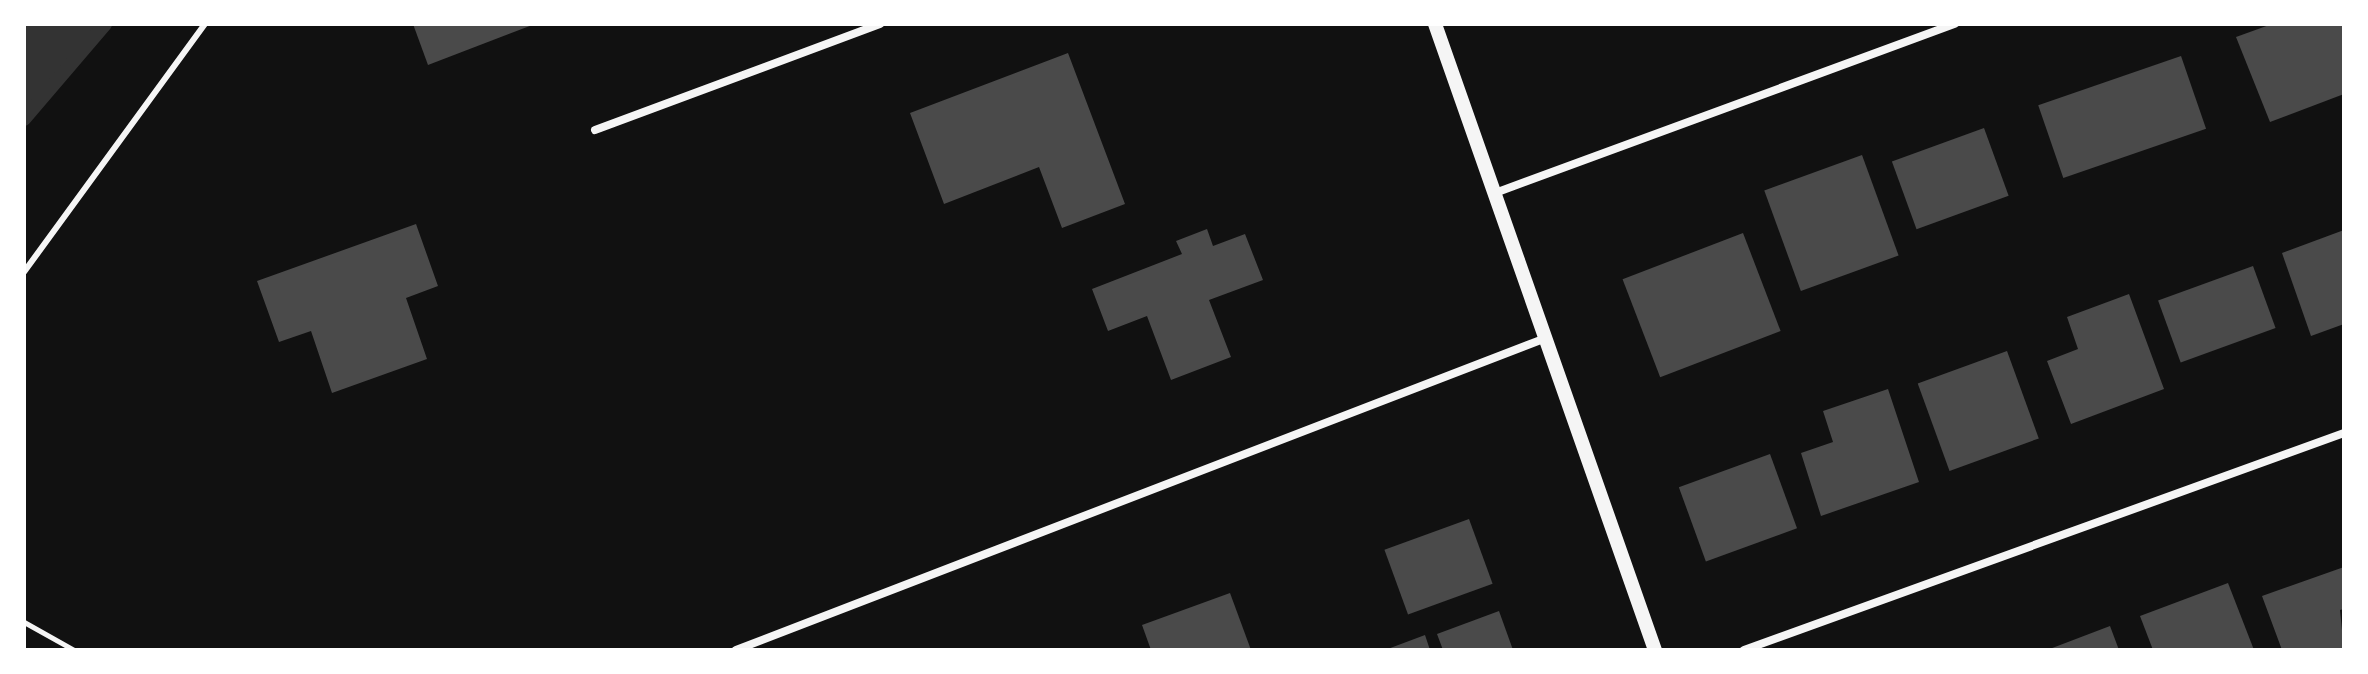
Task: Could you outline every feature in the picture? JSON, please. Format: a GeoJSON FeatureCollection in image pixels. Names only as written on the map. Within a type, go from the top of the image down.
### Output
{"type":"FeatureCollection","features":[{"type":"Feature","properties":{"kind":"street"},"geometry":{"type":"LineString","coordinates":[[595,130],[880,24]]}},
{"type":"Feature","properties":{"kind":"street"},"geometry":{"type":"LineString","coordinates":[[1435,24],[1655,650]]}},
{"type":"Feature","properties":{"kind":"street"},"geometry":{"type":"LineString","coordinates":[[1495,193],[1955,24]]}},
{"type":"Feature","properties":{"kind":"street"},"geometry":{"type":"LineString","coordinates":[[736,650],[1546,338]]}},
{"type":"Feature","properties":{"kind":"street"},"geometry":{"type":"LineString","coordinates":[[1744,650],[2344,433]]}},
{"type":"Feature","properties":{"kind":"lane"},"geometry":{"type":"LineString","coordinates":[[24,272],[205,24]]}},
{"type":"Feature","properties":{"kind":"path"},"geometry":{"type":"LineString","coordinates":[[24,622],[74,650]]}},
{"type":"Feature","properties":{"kind":"shaded area"},"geometry":{"type":"Polygon","coordinates":[[[24,24],[98,24],[24,111],[24,24]]]}},
{"type":"Feature","properties":{"kind":"building"},"geometry":{"type":"Polygon","coordinates":[[[413,24],[535,24],[428,65],[413,24]]]}},
{"type":"Feature","properties":{"kind":"building"},"geometry":{"type":"Polygon","coordinates":[[[2272,24],[2344,24],[2344,94],[2270,122],[2236,37],[2272,24]]]}},
{"type":"Feature","properties":{"kind":"building"},"geometry":{"type":"Polygon","coordinates":[[[1068,53],[1125,204],[1062,228],[1039,167],[944,204],[910,113],[1068,53]]]}},
{"type":"Feature","properties":{"kind":"building"},"geometry":{"type":"Polygon","coordinates":[[[2181,56],[2206,129],[2063,178],[2038,105],[2181,56]]]}},
{"type":"Feature","properties":{"kind":"building"},"geometry":{"type":"Polygon","coordinates":[[[1984,128],[2009,196],[1917,229],[1892,162],[1984,128]]]}},
{"type":"Feature","properties":{"kind":"building"},"geometry":{"type":"Polygon","coordinates":[[[1862,155],[1899,256],[1801,291],[1764,191],[1862,155]]]}},
{"type":"Feature","properties":{"kind":"building"},"geometry":{"type":"Polygon","coordinates":[[[416,224],[438,286],[406,298],[427,359],[332,393],[311,331],[279,342],[257,281],[416,224]]]}},
{"type":"Feature","properties":{"kind":"building"},"geometry":{"type":"Polygon","coordinates":[[[1207,229],[1213,246],[1245,234],[1263,280],[1209,300],[1231,357],[1171,380],[1147,316],[1108,331],[1092,289],[1182,254],[1176,241],[1207,229]]]}},
{"type":"Feature","properties":{"kind":"building"},"geometry":{"type":"Polygon","coordinates":[[[2344,230],[2344,324],[2311,336],[2282,253],[2344,230]]]}},
{"type":"Feature","properties":{"kind":"building"},"geometry":{"type":"Polygon","coordinates":[[[1743,233],[1781,331],[1660,377],[1623,279],[1743,233]]]}},
{"type":"Feature","properties":{"kind":"building"},"geometry":{"type":"Polygon","coordinates":[[[2253,266],[2276,328],[2181,363],[2158,301],[2253,266]]]}},
{"type":"Feature","properties":{"kind":"building"},"geometry":{"type":"Polygon","coordinates":[[[2129,294],[2164,389],[2071,424],[2047,361],[2078,349],[2067,317],[2129,294]]]}},
{"type":"Feature","properties":{"kind":"building"},"geometry":{"type":"Polygon","coordinates":[[[2007,351],[2039,438],[1950,471],[1918,383],[2007,351]]]}},
{"type":"Feature","properties":{"kind":"building"},"geometry":{"type":"Polygon","coordinates":[[[1888,389],[1919,482],[1821,516],[1801,453],[1833,442],[1823,411],[1888,389]]]}},
{"type":"Feature","properties":{"kind":"building"},"geometry":{"type":"Polygon","coordinates":[[[1770,454],[1797,528],[1706,561],[1679,487],[1770,454]]]}},
{"type":"Feature","properties":{"kind":"building"},"geometry":{"type":"Polygon","coordinates":[[[1469,519],[1493,584],[1408,615],[1384,550],[1469,519]]]}},
{"type":"Feature","properties":{"kind":"building"},"geometry":{"type":"Polygon","coordinates":[[[2344,567],[2344,609],[2340,610],[2344,650],[2282,650],[2262,596],[2344,567]]]}},
{"type":"Feature","properties":{"kind":"building"},"geometry":{"type":"Polygon","coordinates":[[[2228,583],[2254,650],[2153,650],[2140,616],[2228,583]]]}},
{"type":"Feature","properties":{"kind":"building"},"geometry":{"type":"Polygon","coordinates":[[[1230,593],[1251,650],[1151,650],[1142,625],[1230,593]]]}},
{"type":"Feature","properties":{"kind":"building"},"geometry":{"type":"Polygon","coordinates":[[[1499,611],[1513,650],[1443,650],[1437,634],[1499,611]]]}},
{"type":"Feature","properties":{"kind":"building"},"geometry":{"type":"Polygon","coordinates":[[[2110,626],[2119,650],[2047,650],[2110,626]]]}},
{"type":"Feature","properties":{"kind":"building"},"geometry":{"type":"Polygon","coordinates":[[[1425,635],[1430,650],[1385,650],[1425,635]]]}},
{"type":"Feature","properties":{"kind":"waterway"},"geometry":{"type":"LineString","coordinates":[[24,119],[105,24]]}}]}
